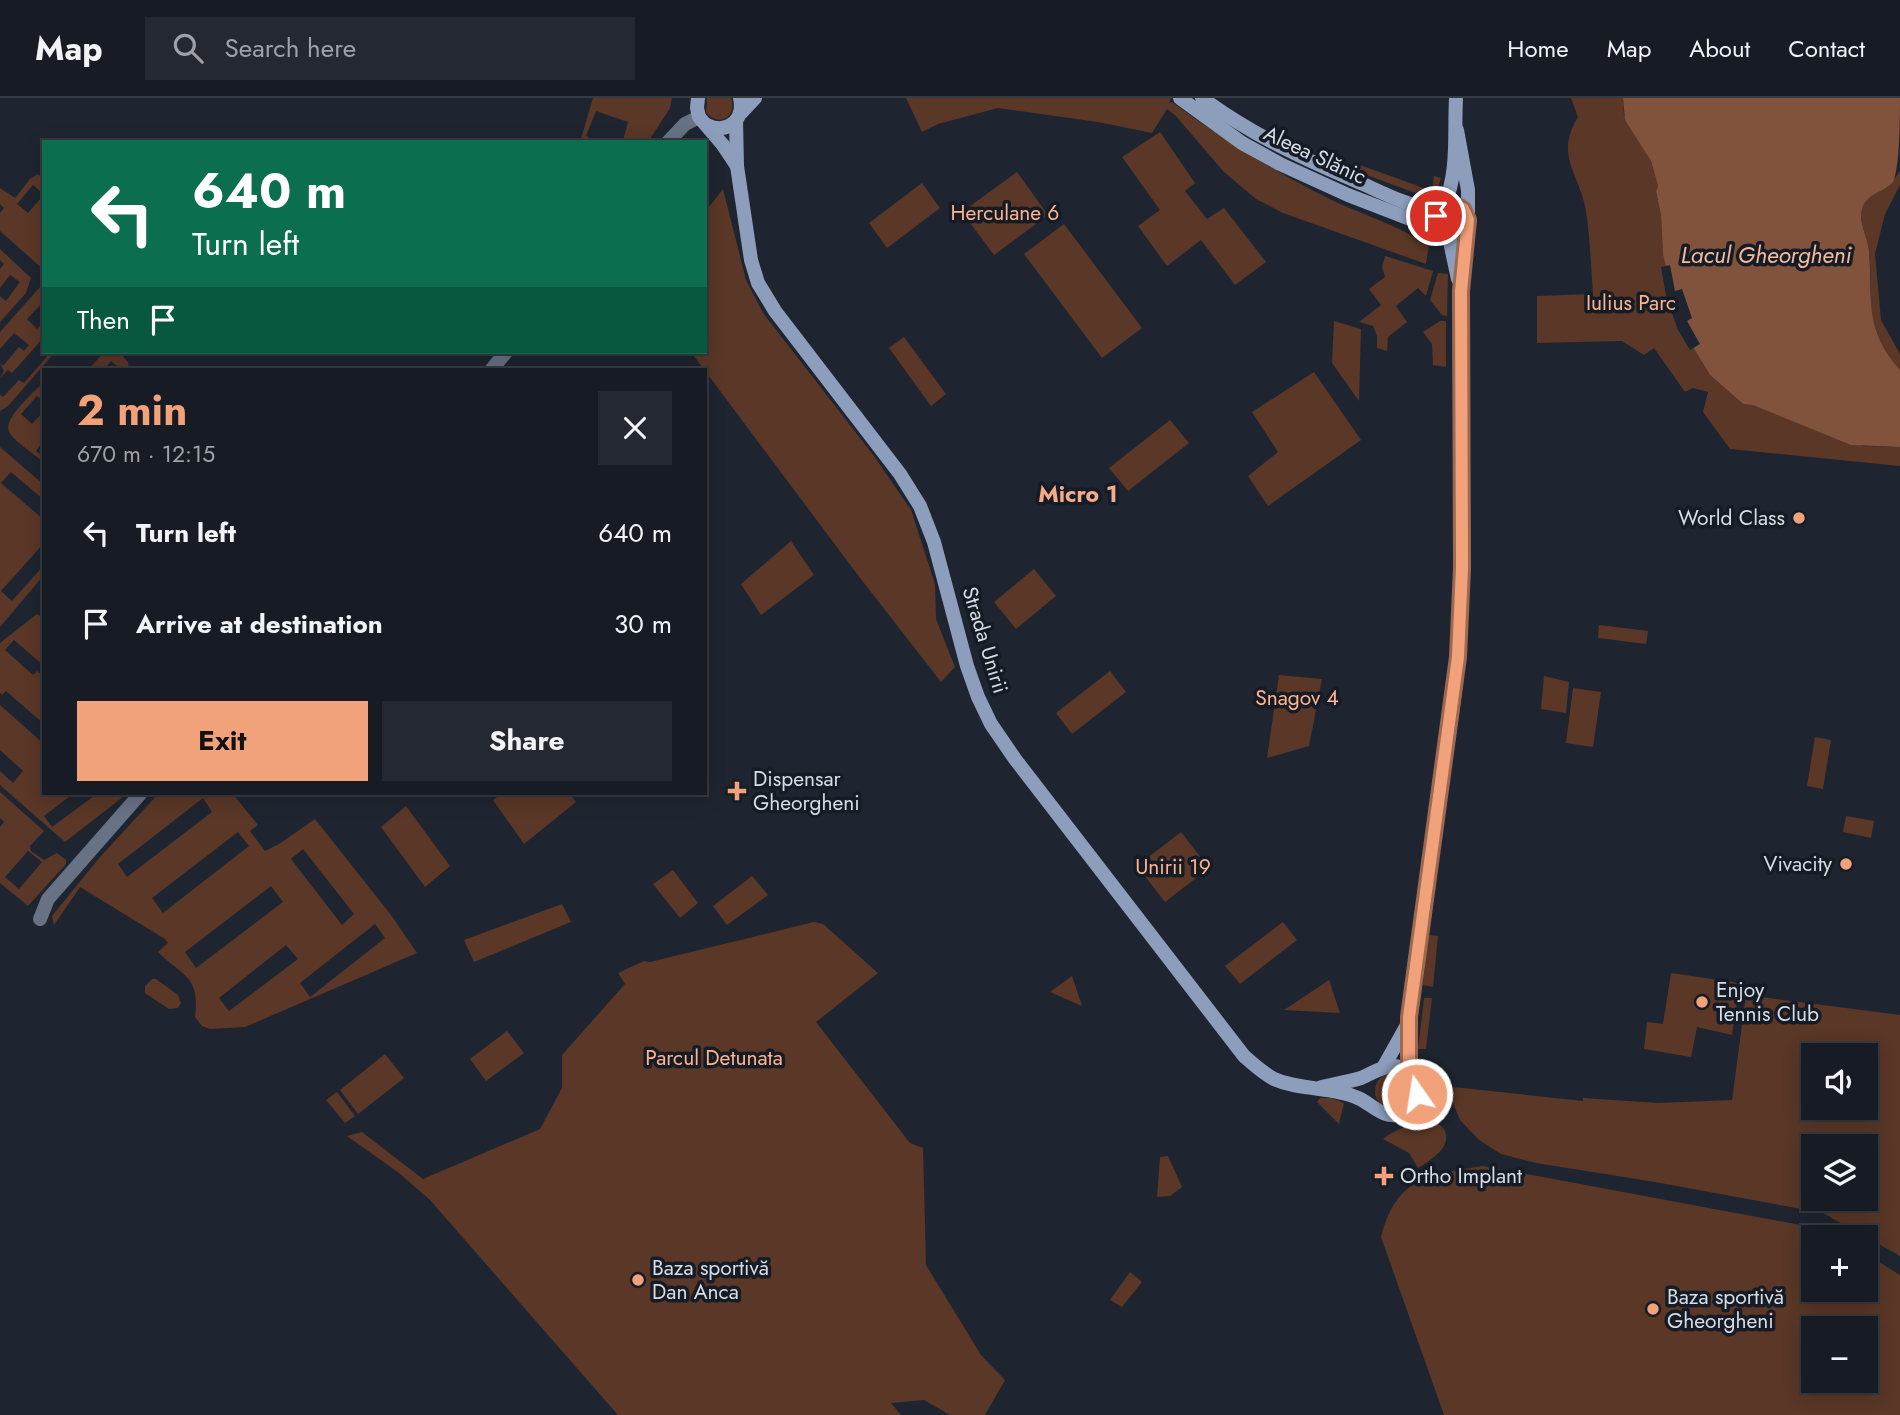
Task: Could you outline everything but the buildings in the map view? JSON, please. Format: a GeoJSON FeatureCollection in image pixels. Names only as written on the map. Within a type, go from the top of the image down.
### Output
{"type":"FeatureCollection","features":[{"type":"Feature","properties":{"kind":"main road"},"geometry":{"type":"LineString","coordinates":[[700,109],[713,128],[724,128],[755,98]]}},
{"type":"Feature","properties":{"kind":"main road","name":"Aleea Slănic"},"geometry":{"type":"LineString","coordinates":[[1180,98],[1242,142],[1280,164],[1444,235]]}},
{"type":"Feature","properties":{"kind":"main road","name":"Aleea Slănic"},"geometry":{"type":"LineString","coordinates":[[1202,98],[1245,128],[1275,144],[1419,207],[1442,209]]}},
{"type":"Feature","properties":{"kind":"main road"},"geometry":{"type":"LineString","coordinates":[[1409,1073],[1409,1019],[1458,657],[1462,568],[1461,291],[1468,190],[1457,130],[1455,98]]}},
{"type":"Feature","properties":{"kind":"main road","name":"Strada Unirii"},"geometry":{"type":"LineString","coordinates":[[700,109],[737,166]]}},
{"type":"Feature","properties":{"kind":"main road","name":"Strada Unirii"},"geometry":{"type":"LineString","coordinates":[[739,111],[737,166],[751,261],[758,283],[775,311],[900,474],[920,506],[938,555],[970,677],[981,705],[999,736],[1244,1056],[1273,1078],[1296,1086],[1349,1094],[1382,1113],[1393,1116],[1411,1108],[1417,1090],[1415,1080],[1409,1073],[1396,1066],[1320,1088]]}},
{"type":"Feature","properties":{"kind":"main road"},"geometry":{"type":"LineString","coordinates":[[1457,130],[1454,180],[1435,222],[1450,242],[1461,291]]}},
{"type":"Feature","properties":{"kind":"main road"},"geometry":{"type":"LineString","coordinates":[[1442,209],[1457,206],[1467,220]]}},
{"type":"Feature","properties":{"kind":"main road"},"geometry":{"type":"LineString","coordinates":[[1444,235],[1459,235],[1467,220]]}},
{"type":"Feature","properties":{"kind":"main road"},"geometry":{"type":"LineString","coordinates":[[1372,1105],[1368,1087],[1396,1047],[1409,1019]]}},
{"type":"Feature","properties":{"kind":"street"},"geometry":{"type":"LineString","coordinates":[[670,140],[700,109]]}},
{"type":"Feature","properties":{"kind":"street"},"geometry":{"type":"LineString","coordinates":[[493,368],[504,354]]}},
{"type":"Feature","properties":{"kind":"street"},"geometry":{"type":"LineString","coordinates":[[40,919],[48,899],[139,795]]}},
{"type":"Feature","properties":{"kind":"green space"},"geometry":{"type":"Polygon","coordinates":[[[593,98],[672,98],[670,108],[649,140],[623,140],[628,122],[596,111],[586,136],[589,137],[587,140],[581,140],[593,98]]]}},
{"type":"Feature","properties":{"kind":"green space"},"geometry":{"type":"Polygon","coordinates":[[[707,98],[731,98],[732,110],[729,115],[721,120],[711,117],[706,112],[707,98]]]}},
{"type":"Feature","properties":{"kind":"green space"},"geometry":{"type":"Polygon","coordinates":[[[906,98],[1171,98],[1169,103],[1172,102],[1272,168],[1336,202],[1429,245],[1426,264],[1283,213],[1256,199],[1224,172],[1167,109],[1152,133],[1098,122],[998,108],[938,124],[922,132],[906,98]]]}},
{"type":"Feature","properties":{"kind":"green space","name":"Iulius Parc"},"geometry":{"type":"Polygon","coordinates":[[[1571,98],[1623,98],[1624,115],[1651,161],[1658,186],[1656,191],[1661,216],[1663,255],[1682,329],[1710,375],[1743,404],[1753,405],[1863,446],[1900,447],[1900,466],[1730,449],[1703,412],[1708,392],[1693,388],[1685,392],[1654,348],[1644,355],[1622,341],[1537,343],[1537,296],[1593,294],[1586,211],[1568,154],[1571,131],[1578,117],[1571,98]]]}},
{"type":"Feature","properties":{"kind":"green space"},"geometry":{"type":"Polygon","coordinates":[[[1160,132],[1195,183],[1185,191],[1207,219],[1224,208],[1266,262],[1235,285],[1201,240],[1167,266],[1138,226],[1160,210],[1122,157],[1160,132]]]}},
{"type":"Feature","properties":{"kind":"green space"},"geometry":{"type":"Polygon","coordinates":[[[1360,165],[1432,191],[1434,176],[1441,178],[1434,200],[1356,171],[1360,165]]]}},
{"type":"Feature","properties":{"kind":"green space"},"geometry":{"type":"Polygon","coordinates":[[[1900,171],[1900,185],[1885,214],[1875,254],[1881,320],[1900,354],[1900,370],[1879,340],[1874,326],[1869,250],[1861,213],[1865,202],[1891,182],[1900,171]]]}},
{"type":"Feature","properties":{"kind":"green space","name":"Herculane 6"},"geometry":{"type":"Polygon","coordinates":[[[1017,172],[1048,215],[994,255],[962,212],[1017,172]]]}},
{"type":"Feature","properties":{"kind":"green space"},"geometry":{"type":"Polygon","coordinates":[[[38,174],[42,177],[42,191],[33,185],[17,204],[28,213],[42,199],[42,268],[0,231],[0,213],[4,208],[0,204],[0,188],[15,198],[30,179],[38,174]]]}},
{"type":"Feature","properties":{"kind":"green space"},"geometry":{"type":"Polygon","coordinates":[[[922,183],[940,208],[887,248],[869,223],[922,183]]]}},
{"type":"Feature","properties":{"kind":"green space"},"geometry":{"type":"Polygon","coordinates":[[[723,189],[746,280],[763,313],[874,456],[911,510],[935,584],[936,619],[955,667],[941,682],[707,373],[707,368],[703,368],[692,354],[707,354],[707,209],[723,189]]]}},
{"type":"Feature","properties":{"kind":"green space"},"geometry":{"type":"Polygon","coordinates":[[[1450,208],[1458,209],[1464,216],[1460,232],[1440,228],[1439,215],[1450,208]]]}},
{"type":"Feature","properties":{"kind":"green space"},"geometry":{"type":"Polygon","coordinates":[[[1064,224],[1142,328],[1102,358],[1024,254],[1064,224]]]}},
{"type":"Feature","properties":{"kind":"green space"},"geometry":{"type":"Polygon","coordinates":[[[0,249],[31,278],[26,293],[0,322],[0,296],[6,301],[20,282],[10,275],[0,288],[0,269],[4,264],[0,260],[0,249]]]}},
{"type":"Feature","properties":{"kind":"green space"},"geometry":{"type":"Polygon","coordinates":[[[1385,256],[1433,271],[1426,296],[1418,288],[1396,306],[1407,322],[1388,337],[1387,351],[1377,348],[1377,336],[1373,326],[1359,322],[1381,305],[1369,289],[1385,277],[1382,267],[1385,256]]]}},
{"type":"Feature","properties":{"kind":"green space"},"geometry":{"type":"Polygon","coordinates":[[[1438,273],[1448,274],[1447,316],[1442,315],[1430,300],[1438,273]]]}},
{"type":"Feature","properties":{"kind":"green space"},"geometry":{"type":"Polygon","coordinates":[[[42,286],[42,303],[27,319],[37,329],[42,323],[42,339],[12,373],[8,370],[0,378],[4,371],[0,363],[3,366],[19,347],[24,351],[29,345],[14,333],[0,349],[0,332],[42,286]]]}},
{"type":"Feature","properties":{"kind":"green space"},"geometry":{"type":"Polygon","coordinates":[[[1334,321],[1361,329],[1359,401],[1332,363],[1334,321]]]}},
{"type":"Feature","properties":{"kind":"green space"},"geometry":{"type":"Polygon","coordinates":[[[1440,321],[1446,321],[1446,367],[1433,365],[1432,344],[1423,332],[1440,321]]]}},
{"type":"Feature","properties":{"kind":"green space"},"geometry":{"type":"Polygon","coordinates":[[[904,337],[946,394],[931,406],[889,348],[904,337]]]}},
{"type":"Feature","properties":{"kind":"green space"},"geometry":{"type":"Polygon","coordinates":[[[49,354],[53,354],[8,406],[0,411],[0,395],[3,397],[19,380],[24,383],[49,354]]]}},
{"type":"Feature","properties":{"kind":"green space"},"geometry":{"type":"Polygon","coordinates":[[[102,354],[121,354],[128,362],[129,368],[120,368],[111,361],[105,368],[90,368],[102,354]]]}},
{"type":"Feature","properties":{"kind":"green space"},"geometry":{"type":"Polygon","coordinates":[[[1314,372],[1361,440],[1268,506],[1248,476],[1278,452],[1252,412],[1314,372]]]}},
{"type":"Feature","properties":{"kind":"green space"},"geometry":{"type":"Polygon","coordinates":[[[42,384],[42,400],[37,396],[21,414],[32,424],[42,413],[42,445],[36,451],[42,456],[42,460],[15,440],[9,432],[10,420],[20,405],[42,384]]]}},
{"type":"Feature","properties":{"kind":"green space"},"geometry":{"type":"Polygon","coordinates":[[[1170,420],[1189,443],[1128,491],[1109,468],[1170,420]]]}},
{"type":"Feature","properties":{"kind":"green space"},"geometry":{"type":"Polygon","coordinates":[[[0,447],[42,483],[42,498],[11,472],[1,483],[42,518],[42,545],[1,591],[12,601],[42,567],[42,577],[0,627],[0,447]]]}},
{"type":"Feature","properties":{"kind":"green space"},"geometry":{"type":"Polygon","coordinates":[[[791,541],[814,575],[761,615],[741,584],[791,541]]]}},
{"type":"Feature","properties":{"kind":"green space"},"geometry":{"type":"Polygon","coordinates":[[[1034,569],[1056,596],[1016,629],[994,602],[1034,569]]]}},
{"type":"Feature","properties":{"kind":"green space"},"geometry":{"type":"Polygon","coordinates":[[[37,614],[42,617],[42,664],[14,640],[5,650],[33,675],[37,671],[42,675],[42,722],[6,691],[2,695],[0,693],[0,643],[37,614]]]}},
{"type":"Feature","properties":{"kind":"green space"},"geometry":{"type":"Polygon","coordinates":[[[1599,625],[1648,631],[1646,644],[1598,638],[1599,625]]]}},
{"type":"Feature","properties":{"kind":"green space"},"geometry":{"type":"Polygon","coordinates":[[[1110,671],[1126,692],[1072,734],[1056,713],[1110,671]]]}},
{"type":"Feature","properties":{"kind":"green space","name":"Snagov 4"},"geometry":{"type":"Polygon","coordinates":[[[1279,675],[1322,679],[1309,746],[1267,758],[1279,675]]]}},
{"type":"Feature","properties":{"kind":"green space"},"geometry":{"type":"Polygon","coordinates":[[[1544,676],[1569,682],[1566,713],[1541,709],[1544,676]]]}},
{"type":"Feature","properties":{"kind":"green space"},"geometry":{"type":"Polygon","coordinates":[[[1573,688],[1601,692],[1593,747],[1566,743],[1573,688]]]}},
{"type":"Feature","properties":{"kind":"green space"},"geometry":{"type":"Polygon","coordinates":[[[0,705],[42,742],[42,795],[71,795],[44,816],[52,827],[95,795],[125,795],[65,842],[0,785],[0,771],[13,783],[23,771],[0,750],[0,705]]]}},
{"type":"Feature","properties":{"kind":"green space"},"geometry":{"type":"Polygon","coordinates":[[[1815,737],[1831,740],[1823,789],[1807,786],[1815,737]]]}},
{"type":"Feature","properties":{"kind":"green space"},"geometry":{"type":"Polygon","coordinates":[[[0,792],[44,831],[30,846],[31,851],[44,860],[57,853],[66,860],[66,864],[28,906],[0,883],[0,827],[4,822],[0,818],[0,792]],[[28,851],[5,877],[19,889],[42,862],[28,851]]]}},
{"type":"Feature","properties":{"kind":"green space"},"geometry":{"type":"Polygon","coordinates":[[[157,795],[234,795],[258,825],[250,831],[265,851],[315,819],[391,915],[417,953],[245,1027],[210,1029],[202,1026],[195,1017],[195,993],[188,978],[158,952],[168,943],[165,939],[80,887],[54,925],[52,916],[100,857],[157,795]],[[203,798],[118,864],[127,877],[212,812],[203,798]],[[238,832],[152,898],[163,913],[249,846],[238,832]],[[303,849],[291,859],[342,925],[354,914],[303,849]],[[271,886],[185,952],[196,968],[283,902],[271,886]],[[375,924],[300,983],[310,997],[385,938],[375,924]],[[286,945],[219,998],[229,1011],[298,959],[286,945]]]}},
{"type":"Feature","properties":{"kind":"green space"},"geometry":{"type":"Polygon","coordinates":[[[500,795],[571,795],[576,802],[524,844],[493,800],[500,795]]]}},
{"type":"Feature","properties":{"kind":"green space"},"geometry":{"type":"Polygon","coordinates":[[[406,806],[450,866],[425,887],[381,827],[406,806]]]}},
{"type":"Feature","properties":{"kind":"green space","name":"Vivacity"},"geometry":{"type":"Polygon","coordinates":[[[1846,816],[1874,821],[1871,838],[1843,832],[1846,816]]]}},
{"type":"Feature","properties":{"kind":"green space","name":"Unirii 19"},"geometry":{"type":"Polygon","coordinates":[[[1181,832],[1209,868],[1165,902],[1137,866],[1181,832]]]}},
{"type":"Feature","properties":{"kind":"green space"},"geometry":{"type":"Polygon","coordinates":[[[673,870],[698,903],[680,918],[653,884],[673,870]]]}},
{"type":"Feature","properties":{"kind":"green space"},"geometry":{"type":"Polygon","coordinates":[[[752,876],[768,895],[727,925],[713,906],[752,876]]]}},
{"type":"Feature","properties":{"kind":"green space"},"geometry":{"type":"Polygon","coordinates":[[[562,904],[571,922],[474,962],[464,940],[562,904]]]}},
{"type":"Feature","properties":{"kind":"green space","name":"Parcul Detunata"},"geometry":{"type":"Polygon","coordinates":[[[814,922],[823,924],[878,973],[816,1022],[910,1143],[923,1148],[926,1265],[981,1355],[1005,1380],[985,1415],[950,1415],[924,1400],[891,1403],[901,1415],[618,1415],[430,1200],[399,1173],[347,1136],[362,1132],[423,1179],[540,1129],[562,1088],[562,1055],[625,984],[618,973],[644,961],[650,962],[814,922]]]}},
{"type":"Feature","properties":{"kind":"green space"},"geometry":{"type":"Polygon","coordinates":[[[1283,922],[1297,940],[1240,984],[1225,966],[1283,922]]]}},
{"type":"Feature","properties":{"kind":"green space"},"geometry":{"type":"Polygon","coordinates":[[[1428,935],[1438,936],[1433,987],[1423,985],[1428,935]]]}},
{"type":"Feature","properties":{"kind":"green space","name":"Enjoy Tennis Club"},"geometry":{"type":"Polygon","coordinates":[[[1671,973],[1740,983],[1732,1035],[1697,1027],[1691,1057],[1644,1049],[1647,1022],[1663,1024],[1671,973]]]}},
{"type":"Feature","properties":{"kind":"green space"},"geometry":{"type":"Polygon","coordinates":[[[1072,976],[1082,1006],[1050,992],[1072,976]]]}},
{"type":"Feature","properties":{"kind":"green space"},"geometry":{"type":"Polygon","coordinates":[[[152,979],[178,995],[181,1003],[178,1008],[169,1009],[145,993],[145,986],[152,979]]]}},
{"type":"Feature","properties":{"kind":"green space"},"geometry":{"type":"Polygon","coordinates":[[[1329,980],[1340,1013],[1284,1010],[1329,980]]]}},
{"type":"Feature","properties":{"kind":"green space"},"geometry":{"type":"Polygon","coordinates":[[[1746,995],[1900,1015],[1900,1256],[1878,1244],[1878,1225],[1844,1225],[1823,1213],[1812,1211],[1878,1211],[1878,1134],[1801,1134],[1801,1209],[1536,1163],[1501,1154],[1479,1140],[1460,1120],[1449,1094],[1453,1087],[1583,1101],[1583,1098],[1658,1103],[1732,1100],[1746,995]]]}},
{"type":"Feature","properties":{"kind":"green space"},"geometry":{"type":"Polygon","coordinates":[[[1424,998],[1432,998],[1426,1049],[1418,1049],[1424,998]]]}},
{"type":"Feature","properties":{"kind":"green space"},"geometry":{"type":"Polygon","coordinates":[[[507,1031],[524,1053],[486,1081],[470,1059],[507,1031]]]}},
{"type":"Feature","properties":{"kind":"green space"},"geometry":{"type":"Polygon","coordinates":[[[385,1054],[404,1078],[358,1114],[340,1090],[385,1054]]]}},
{"type":"Feature","properties":{"kind":"green space"},"geometry":{"type":"Polygon","coordinates":[[[1393,1073],[1406,1078],[1411,1091],[1406,1104],[1393,1109],[1380,1104],[1375,1091],[1380,1078],[1393,1073]]]}},
{"type":"Feature","properties":{"kind":"green space"},"geometry":{"type":"Polygon","coordinates":[[[337,1092],[355,1116],[345,1123],[326,1100],[337,1092]]]}},
{"type":"Feature","properties":{"kind":"green space"},"geometry":{"type":"Polygon","coordinates":[[[1320,1098],[1332,1098],[1344,1103],[1339,1124],[1317,1102],[1320,1098]]]}},
{"type":"Feature","properties":{"kind":"green space"},"geometry":{"type":"Polygon","coordinates":[[[1420,1118],[1437,1122],[1446,1134],[1446,1140],[1439,1153],[1418,1168],[1409,1153],[1383,1139],[1420,1118]]]}},
{"type":"Feature","properties":{"kind":"green space"},"geometry":{"type":"Polygon","coordinates":[[[1168,1156],[1182,1187],[1170,1196],[1157,1197],[1160,1157],[1168,1156]]]}},
{"type":"Feature","properties":{"kind":"green space","name":"Baza sportivă Gheorgheni"},"geometry":{"type":"Polygon","coordinates":[[[1483,1166],[1801,1225],[1801,1302],[1878,1302],[1878,1261],[1900,1275],[1900,1415],[1444,1415],[1381,1237],[1396,1201],[1406,1190],[1431,1176],[1483,1166]]]}},
{"type":"Feature","properties":{"kind":"green space"},"geometry":{"type":"Polygon","coordinates":[[[1130,1272],[1142,1282],[1122,1307],[1110,1300],[1130,1272]]]}},
{"type":"Feature","properties":{"kind":"water","name":"Lacul Gheorgheni"},"geometry":{"type":"Polygon","coordinates":[[[1623,98],[1900,98],[1898,154],[1893,182],[1864,203],[1861,214],[1869,251],[1875,327],[1888,355],[1900,370],[1900,447],[1851,445],[1753,405],[1743,404],[1710,375],[1682,329],[1663,255],[1661,216],[1656,191],[1658,186],[1651,161],[1625,120],[1623,98]]]}},
{"type":"Feature","properties":{"kind":"pier"},"geometry":{"type":"Polygon","coordinates":[[[1670,265],[1675,291],[1682,289],[1692,318],[1687,321],[1700,344],[1690,350],[1678,330],[1666,296],[1661,267],[1670,265]]]}},
{"type":"Feature","properties":{"kind":"place","name":"World Class"},"geometry":{"type":"Point","coordinates":[1799,518]}},
{"type":"Feature","properties":{"kind":"place","name":"Dispensar Gheorgheni"},"geometry":{"type":"Point","coordinates":[737,791]}},
{"type":"Feature","properties":{"kind":"place","name":"Vivacity"},"geometry":{"type":"Point","coordinates":[1846,864]}},
{"type":"Feature","properties":{"kind":"place","name":"Enjoy Tennis Club"},"geometry":{"type":"Point","coordinates":[1702,1002]}},
{"type":"Feature","properties":{"kind":"place","name":"Ortho Implant"},"geometry":{"type":"Point","coordinates":[1384,1176]}},
{"type":"Feature","properties":{"kind":"place","name":"Baza sportivă Dan Anca"},"geometry":{"type":"Point","coordinates":[638,1280]}},
{"type":"Feature","properties":{"kind":"place","name":"Baza sportivă Gheorgheni"},"geometry":{"type":"Point","coordinates":[1653,1309]}},
{"type":"Feature","properties":{"kind":"district","name":"Micro 1"},"geometry":{"type":"Point","coordinates":[1078,494]}},
{"type":"Feature","properties":{"kind":"route"},"geometry":{"type":"LineString","coordinates":[[1417,1094],[1415,1080],[1409,1073],[1409,1017],[1456,684],[1462,568],[1461,291],[1468,220],[1463,209],[1451,205],[1444,206],[1436,216]]}}]}
